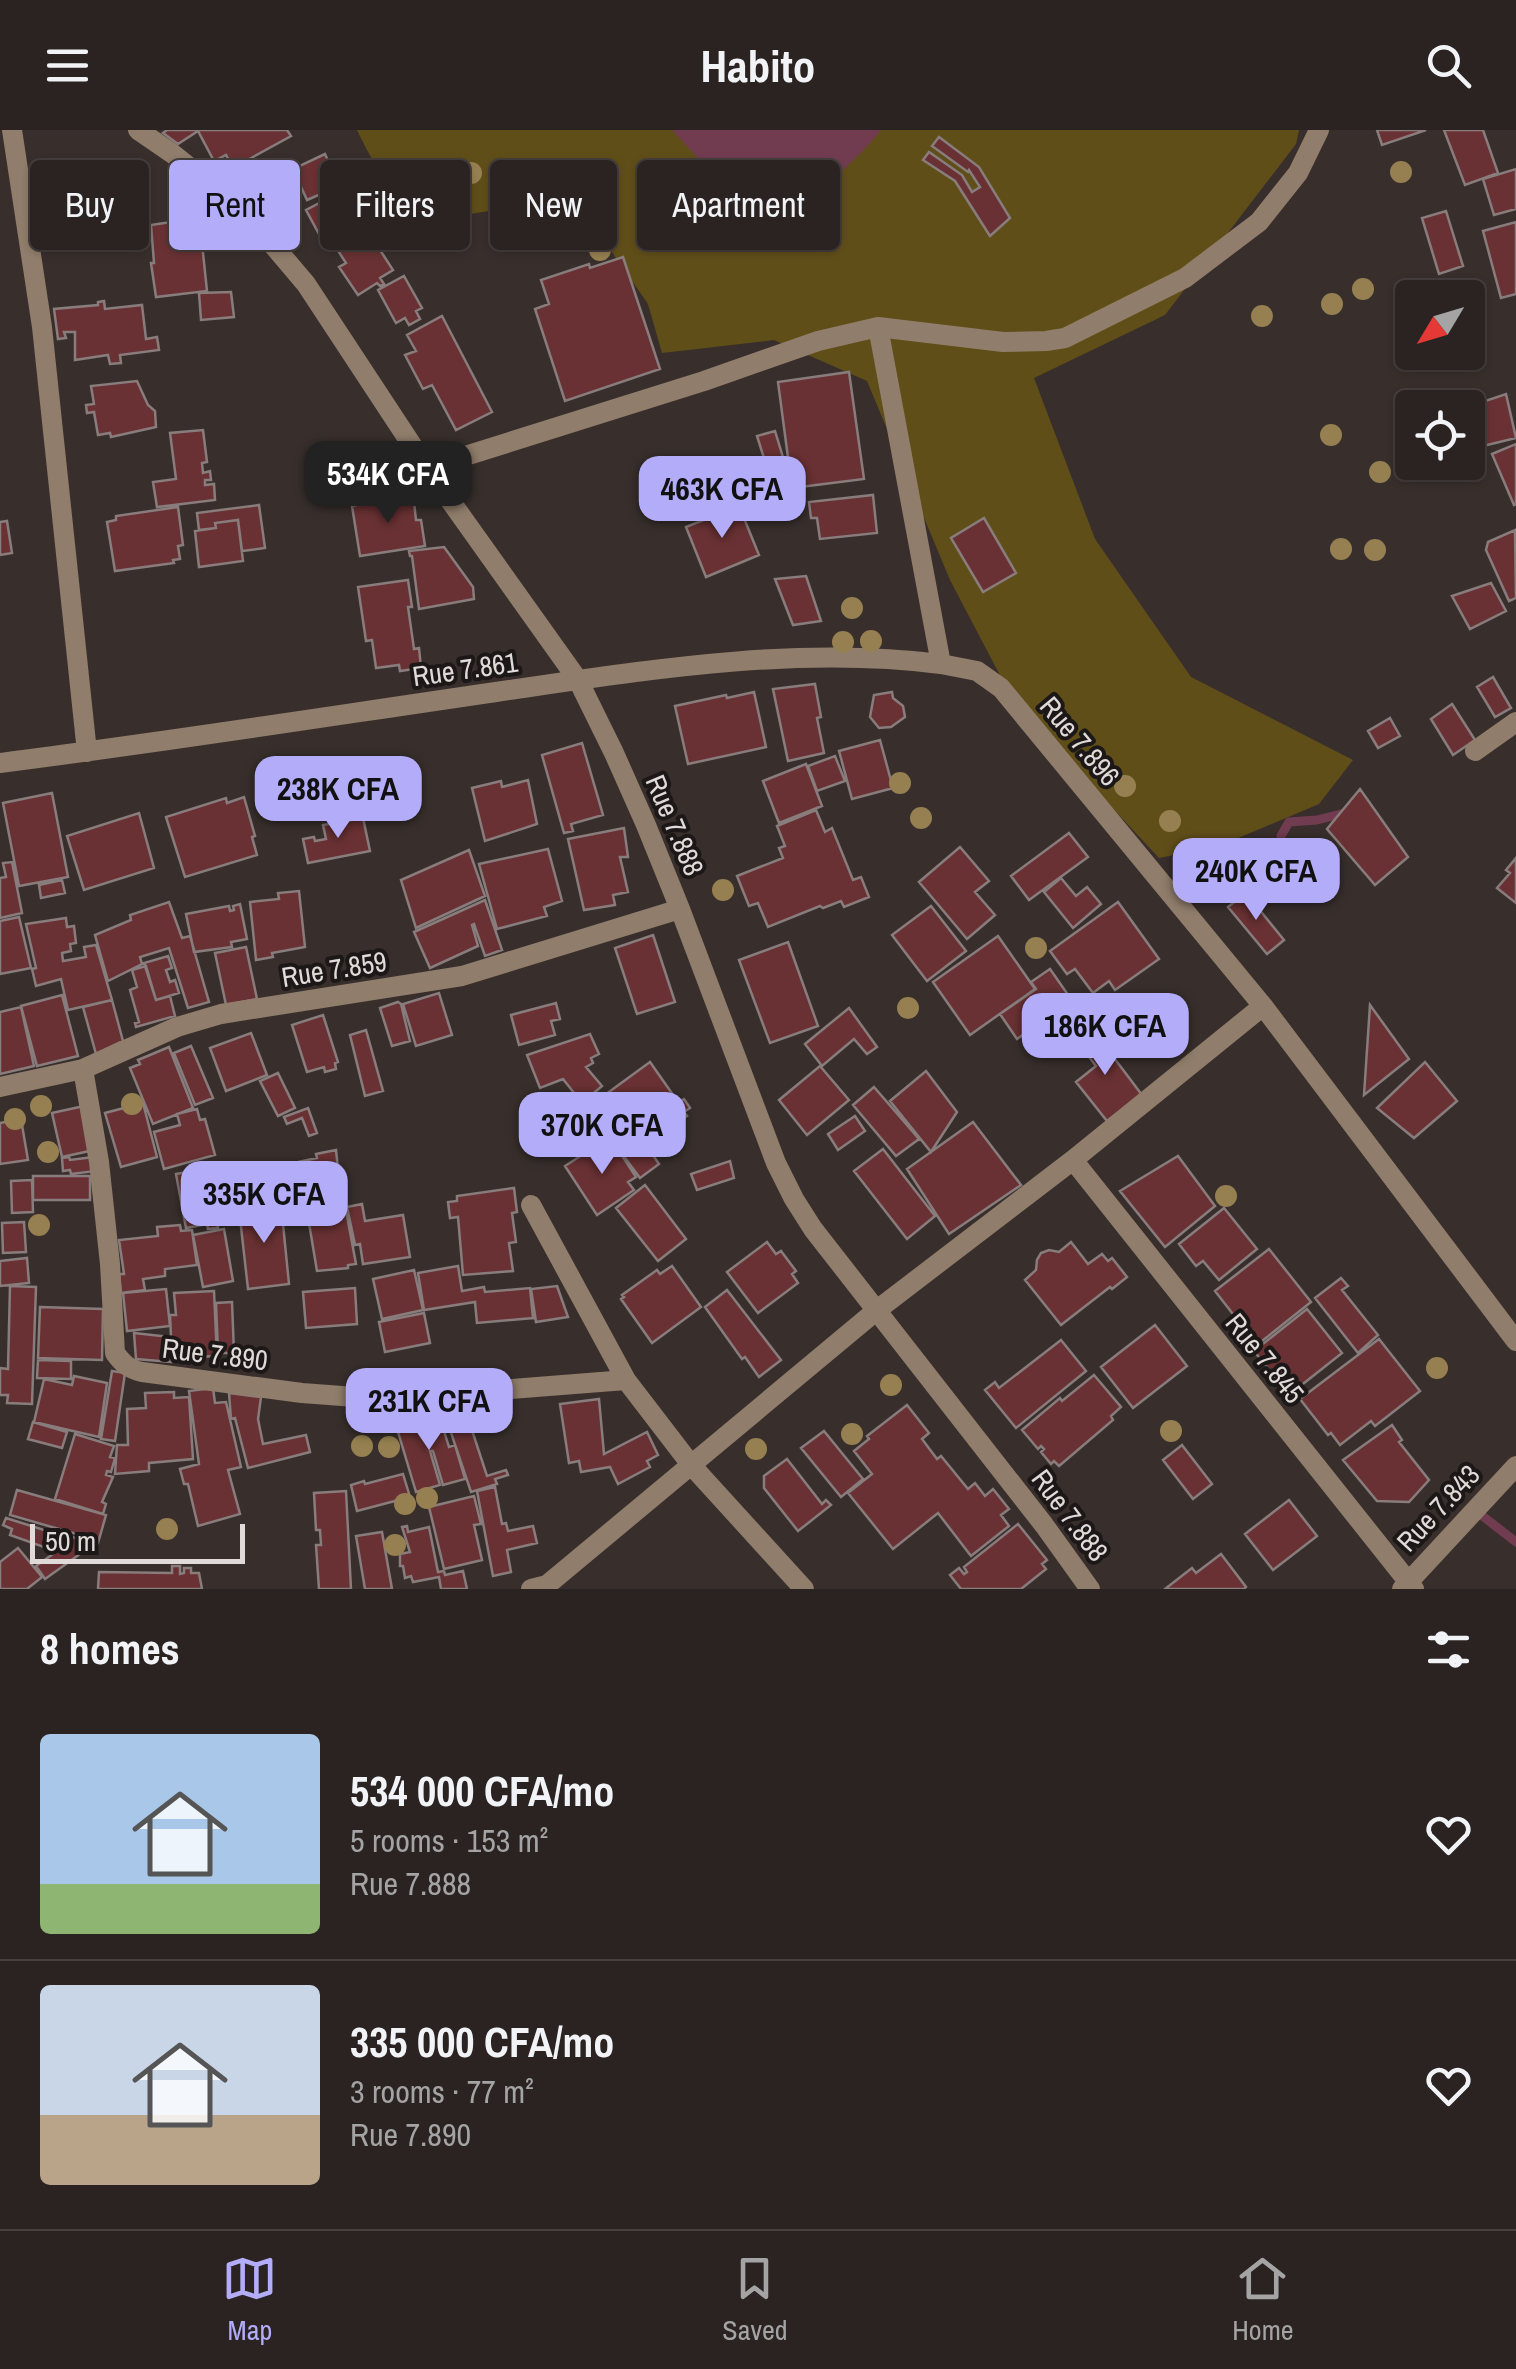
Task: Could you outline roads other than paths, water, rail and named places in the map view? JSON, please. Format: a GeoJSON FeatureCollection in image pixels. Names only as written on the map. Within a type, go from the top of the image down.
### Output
{"type":"FeatureCollection","features":[{"type":"Feature","properties":{"kind":"street"},"geometry":{"type":"LineString","coordinates":[[12,130],[44,345],[86,752]]}},
{"type":"Feature","properties":{"kind":"street","name":"Rue 7.888"},"geometry":{"type":"LineString","coordinates":[[138,130],[246,212],[306,284],[428,468],[578,680],[614,753],[680,909],[776,1163],[794,1199],[1090,1589]]}},
{"type":"Feature","properties":{"kind":"street"},"geometry":{"type":"LineString","coordinates":[[428,468],[818,341],[878,327],[1003,342],[1065,338],[1185,278],[1259,222],[1298,174],[1319,130]]}},
{"type":"Feature","properties":{"kind":"street"},"geometry":{"type":"LineString","coordinates":[[878,327],[941,664]]}},
{"type":"Feature","properties":{"kind":"street","name":"Rue 7.861"},"geometry":{"type":"LineString","coordinates":[[0,763],[578,680],[756,659],[850,656],[941,664]]}},
{"type":"Feature","properties":{"kind":"street","name":"Rue 7.896"},"geometry":{"type":"LineString","coordinates":[[941,664],[977,672],[1001,688],[1264,1006],[1516,1341]]}},
{"type":"Feature","properties":{"kind":"street"},"geometry":{"type":"LineString","coordinates":[[1475,751],[1516,722]]}},
{"type":"Feature","properties":{"kind":"street","name":"Rue 7.859"},"geometry":{"type":"LineString","coordinates":[[0,1087],[82,1069],[177,1027],[221,1014],[462,976],[680,909]]}},
{"type":"Feature","properties":{"kind":"street"},"geometry":{"type":"LineString","coordinates":[[542,1588],[877,1310],[1073,1160],[1264,1006]]}},
{"type":"Feature","properties":{"kind":"street","name":"Rue 7.890"},"geometry":{"type":"LineString","coordinates":[[82,1069],[100,1162],[115,1353],[132,1370],[302,1393],[382,1399],[626,1380]]}},
{"type":"Feature","properties":{"kind":"street","name":"Rue 7.845"},"geometry":{"type":"LineString","coordinates":[[1073,1160],[1408,1586]]}},
{"type":"Feature","properties":{"kind":"street"},"geometry":{"type":"LineString","coordinates":[[531,1205],[626,1380],[692,1466],[804,1589]]}},
{"type":"Feature","properties":{"kind":"street","name":"Rue 7.843"},"geometry":{"type":"LineString","coordinates":[[1408,1586],[1516,1466]]}},
{"type":"Feature","properties":{"kind":"waterway"},"geometry":{"type":"LineString","coordinates":[[1281,836],[1289,822],[1349,812]]}},
{"type":"Feature","properties":{"kind":"waterway"},"geometry":{"type":"LineString","coordinates":[[1480,1514],[1516,1542]]}}]}
